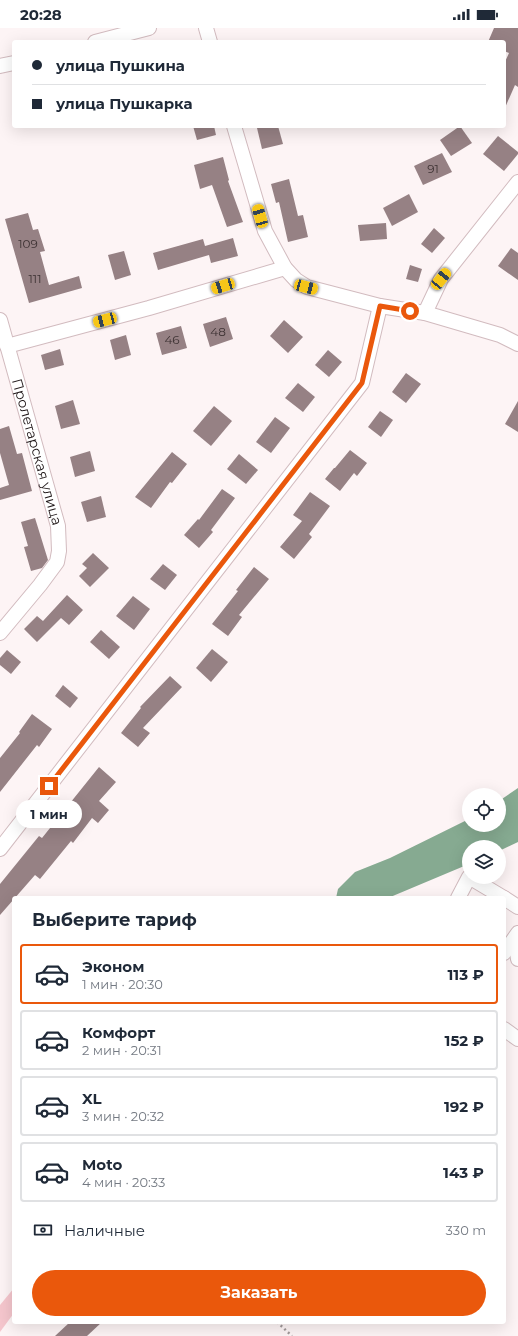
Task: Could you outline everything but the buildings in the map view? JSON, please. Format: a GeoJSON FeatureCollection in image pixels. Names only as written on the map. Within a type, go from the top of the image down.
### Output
{"type":"FeatureCollection","features":[{"type":"Feature","properties":{"kind":"street"},"geometry":{"type":"LineString","coordinates":[[103,40],[149,28]]}},
{"type":"Feature","properties":{"kind":"street"},"geometry":{"type":"LineString","coordinates":[[206,28],[209,40]]}},
{"type":"Feature","properties":{"kind":"street"},"geometry":{"type":"LineString","coordinates":[[0,66],[12,63]]}},
{"type":"Feature","properties":{"kind":"street"},"geometry":{"type":"LineString","coordinates":[[235,128],[265,231],[285,268],[296,280],[306,287],[380,306],[425,313],[500,335],[518,344]]}},
{"type":"Feature","properties":{"kind":"street"},"geometry":{"type":"LineString","coordinates":[[425,313],[441,279],[518,182]]}},
{"type":"Feature","properties":{"kind":"street"},"geometry":{"type":"LineString","coordinates":[[7,346],[149,308],[285,268]]}},
{"type":"Feature","properties":{"kind":"street"},"geometry":{"type":"LineString","coordinates":[[0,849],[362,383],[380,306]]}},
{"type":"Feature","properties":{"kind":"street","name":"Пролетарская улица"},"geometry":{"type":"LineString","coordinates":[[0,633],[57,562],[59,551],[58,526],[1,328]]}},
{"type":"Feature","properties":{"kind":"street"},"geometry":{"type":"LineString","coordinates":[[459,896],[469,877],[501,896]]}},
{"type":"Feature","properties":{"kind":"street"},"geometry":{"type":"LineString","coordinates":[[506,899],[518,907]]}},
{"type":"Feature","properties":{"kind":"street"},"geometry":{"type":"LineString","coordinates":[[506,950],[516,935]]}},
{"type":"Feature","properties":{"kind":"street"},"geometry":{"type":"LineString","coordinates":[[516,935],[518,959]]}},
{"type":"Feature","properties":{"kind":"street"},"geometry":{"type":"LineString","coordinates":[[506,1030],[518,1039]]}},
{"type":"Feature","properties":{"kind":"path"},"geometry":{"type":"LineString","coordinates":[[279,1324],[292,1336]]}},
{"type":"Feature","properties":{"kind":"shaded area"},"geometry":{"type":"Polygon","coordinates":[[[518,788],[518,842],[506,848],[506,840],[462,840],[462,867],[393,896],[336,896],[338,889],[355,872],[390,858],[462,822],[462,832],[506,832],[506,796],[518,788]]]}},
{"type":"Feature","properties":{"kind":"shaded area"},"geometry":{"type":"Polygon","coordinates":[[[12,1290],[12,1316],[0,1332],[0,1305],[12,1290]]]}},
{"type":"Feature","properties":{"kind":"route"},"geometry":{"type":"LineString","coordinates":[[49,786],[362,383],[380,306],[410,311]]}}]}
